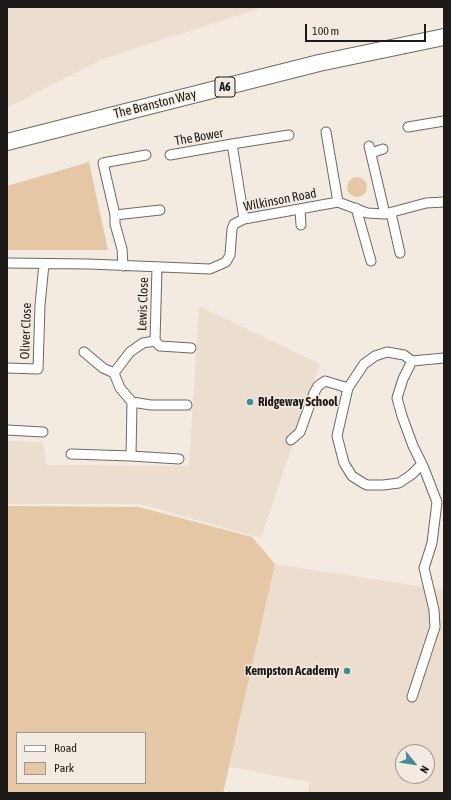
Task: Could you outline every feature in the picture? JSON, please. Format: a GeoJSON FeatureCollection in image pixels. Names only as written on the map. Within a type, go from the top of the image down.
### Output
{"type":"FeatureCollection","features":[{"type":"Feature","properties":{"kind":"highway","name":"The Branston Way"},"geometry":{"type":"LineString","coordinates":[[7,142],[319,63],[444,37]]}},
{"type":"Feature","properties":{"kind":"street"},"geometry":{"type":"LineString","coordinates":[[408,127],[444,121]]}},
{"type":"Feature","properties":{"kind":"street"},"geometry":{"type":"LineString","coordinates":[[326,132],[338,202],[367,212],[388,214],[426,203],[444,202]]}},
{"type":"Feature","properties":{"kind":"street","name":"The Bower"},"geometry":{"type":"LineString","coordinates":[[170,155],[289,135]]}},
{"type":"Feature","properties":{"kind":"street","name":"The Bower"},"geometry":{"type":"LineString","coordinates":[[232,144],[244,219]]}},
{"type":"Feature","properties":{"kind":"street"},"geometry":{"type":"LineString","coordinates":[[383,149],[370,150],[400,253]]}},
{"type":"Feature","properties":{"kind":"street"},"geometry":{"type":"LineString","coordinates":[[123,266],[122,249],[114,224],[115,215],[103,163],[146,155]]}},
{"type":"Feature","properties":{"kind":"street","name":"Wilkinson Road"},"geometry":{"type":"LineString","coordinates":[[7,263],[89,264],[210,269],[222,264],[230,255],[232,229],[234,224],[244,219],[338,202]]}},
{"type":"Feature","properties":{"kind":"street"},"geometry":{"type":"LineString","coordinates":[[356,208],[371,261]]}},
{"type":"Feature","properties":{"kind":"street"},"geometry":{"type":"LineString","coordinates":[[115,215],[160,210]]}},
{"type":"Feature","properties":{"kind":"street"},"geometry":{"type":"LineString","coordinates":[[300,210],[301,225]]}},
{"type":"Feature","properties":{"kind":"street","name":"Oliver Close"},"geometry":{"type":"LineString","coordinates":[[7,368],[38,369],[40,305],[44,264]]}},
{"type":"Feature","properties":{"kind":"street","name":"Lewis Close"},"geometry":{"type":"LineString","coordinates":[[157,267],[155,341],[160,346],[191,348]]}},
{"type":"Feature","properties":{"kind":"street","name":"Lewis Close"},"geometry":{"type":"LineString","coordinates":[[114,373],[130,352],[143,343],[155,341]]}},
{"type":"Feature","properties":{"kind":"street"},"geometry":{"type":"LineString","coordinates":[[84,352],[103,368],[114,373],[120,388],[132,402],[151,405],[187,405]]}},
{"type":"Feature","properties":{"kind":"street"},"geometry":{"type":"LineString","coordinates":[[422,464],[412,475],[399,483],[383,486],[368,485],[352,476],[344,462],[337,436],[348,388],[364,364],[375,356],[387,352],[404,354],[412,361],[444,358]]}},
{"type":"Feature","properties":{"kind":"street"},"geometry":{"type":"LineString","coordinates":[[412,361],[402,379],[397,398],[402,416],[437,502],[432,543],[424,568],[434,610],[435,627],[412,697]]}},
{"type":"Feature","properties":{"kind":"street"},"geometry":{"type":"LineString","coordinates":[[291,440],[300,432],[318,386],[325,381],[348,388]]}},
{"type":"Feature","properties":{"kind":"street"},"geometry":{"type":"LineString","coordinates":[[131,456],[132,402]]}},
{"type":"Feature","properties":{"kind":"street"},"geometry":{"type":"LineString","coordinates":[[7,430],[43,432]]}},
{"type":"Feature","properties":{"kind":"street"},"geometry":{"type":"LineString","coordinates":[[71,454],[180,459]]}},
{"type":"Feature","properties":{"kind":"shaded area"},"geometry":{"type":"Polygon","coordinates":[[[7,7],[264,7],[100,60],[7,108],[7,7]]]}},
{"type":"Feature","properties":{"kind":"shaded area","name":"Ridgeway School"},"geometry":{"type":"Polygon","coordinates":[[[199,306],[320,364],[261,538],[140,504],[7,504],[7,441],[43,442],[47,465],[189,466],[199,306]]]}},
{"type":"Feature","properties":{"kind":"shaded area","name":"Kempston Academy"},"geometry":{"type":"Polygon","coordinates":[[[275,564],[444,590],[444,793],[308,793],[309,782],[229,767],[275,564]]]}},
{"type":"Feature","properties":{"kind":"green space"},"geometry":{"type":"Polygon","coordinates":[[[89,162],[108,250],[7,250],[7,186],[89,162]]]}},
{"type":"Feature","properties":{"kind":"green space"},"geometry":{"type":"Polygon","coordinates":[[[357,177],[364,180],[367,187],[364,194],[357,197],[350,194],[347,187],[350,180],[357,177]]]}},
{"type":"Feature","properties":{"kind":"green space"},"geometry":{"type":"Polygon","coordinates":[[[7,506],[139,507],[252,537],[275,564],[223,793],[7,793],[7,506]]]}},
{"type":"Feature","properties":{"kind":"place","name":"Ridgeway School"},"geometry":{"type":"Point","coordinates":[250,402]}},
{"type":"Feature","properties":{"kind":"place","name":"Kempston Academy"},"geometry":{"type":"Point","coordinates":[347,671]}}]}
